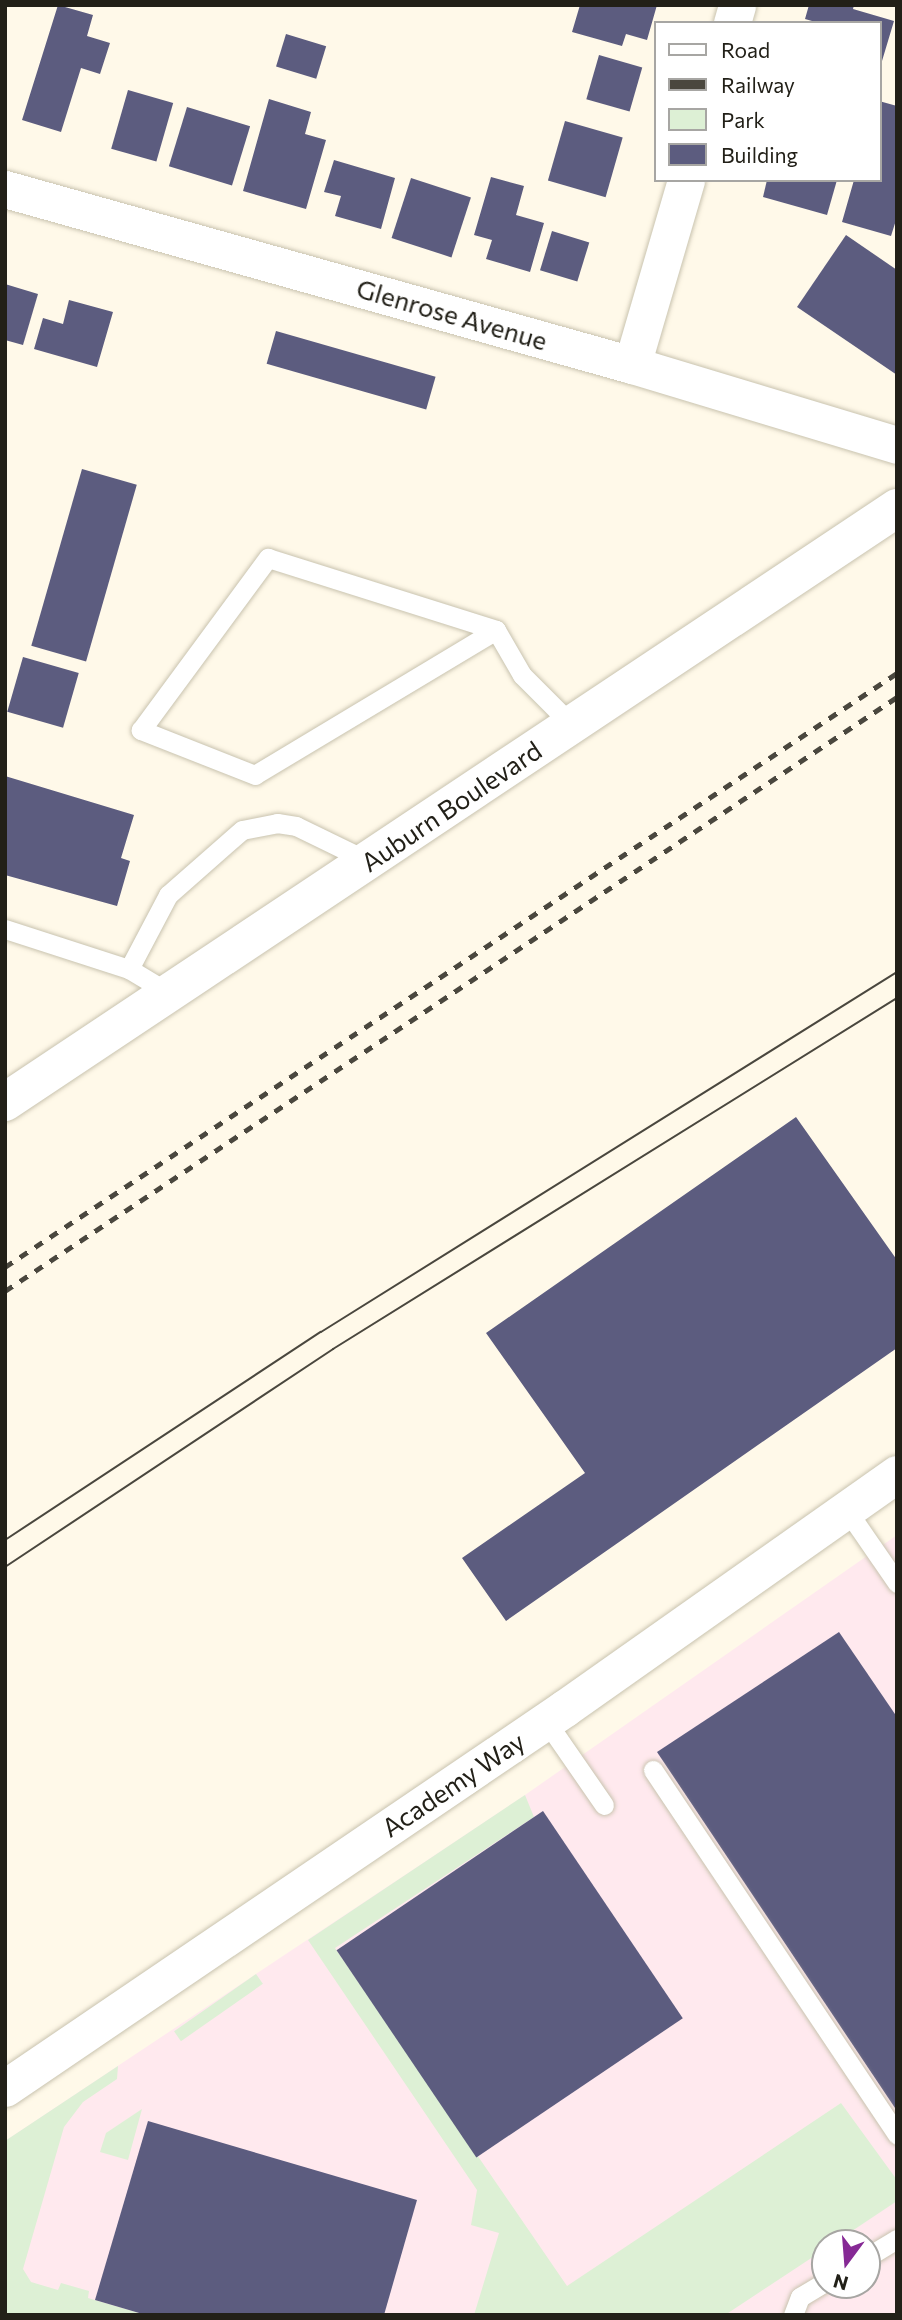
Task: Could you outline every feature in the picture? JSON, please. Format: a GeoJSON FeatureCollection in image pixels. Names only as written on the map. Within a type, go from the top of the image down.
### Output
{"type":"FeatureCollection","features":[{"type":"Feature","properties":{"kind":"street"},"geometry":{"type":"LineString","coordinates":[[632,365],[685,182]]}},
{"type":"Feature","properties":{"kind":"street","name":"Glenrose Avenue"},"geometry":{"type":"LineString","coordinates":[[5,189],[632,365],[897,445]]}},
{"type":"Feature","properties":{"kind":"street","name":"Auburn Boulevard"},"geometry":{"type":"LineString","coordinates":[[5,1102],[897,508]]}},
{"type":"Feature","properties":{"kind":"street","name":"Academy Way"},"geometry":{"type":"LineString","coordinates":[[5,2088],[546,1721],[897,1474]]}},
{"type":"Feature","properties":{"kind":"lane"},"geometry":{"type":"LineString","coordinates":[[496,630],[256,775],[141,730],[268,558],[496,630],[522,675],[572,725]]}},
{"type":"Feature","properties":{"kind":"lane"},"geometry":{"type":"LineString","coordinates":[[129,969],[168,895],[242,830],[277,823],[296,826],[368,861]]}},
{"type":"Feature","properties":{"kind":"lane"},"geometry":{"type":"LineString","coordinates":[[5,929],[129,969],[169,993]]}},
{"type":"Feature","properties":{"kind":"lane"},"geometry":{"type":"LineString","coordinates":[[846,1509],[897,1583]]}},
{"type":"Feature","properties":{"kind":"lane"},"geometry":{"type":"LineString","coordinates":[[546,1721],[604,1805]]}},
{"type":"Feature","properties":{"kind":"lane"},"geometry":{"type":"LineString","coordinates":[[653,1770],[897,2135]]}},
{"type":"Feature","properties":{"kind":"lane"},"geometry":{"type":"LineString","coordinates":[[881,2249],[897,2239]]}},
{"type":"Feature","properties":{"kind":"lane"},"geometry":{"type":"LineString","coordinates":[[793,2315],[800,2297],[811,2290]]}},
{"type":"Feature","properties":{"kind":"shaded area"},"geometry":{"type":"Polygon","coordinates":[[[897,1535],[897,2315],[5,2315],[5,2141],[525,1795],[897,1535]]]}},
{"type":"Feature","properties":{"kind":"green space"},"geometry":{"type":"Polygon","coordinates":[[[525,1795],[534,1817],[335,1948],[567,2286],[841,2103],[897,2180],[897,2201],[855,2229],[811,2229],[811,2258],[725,2315],[474,2315],[499,2233],[471,2225],[477,2190],[308,1940],[525,1795]]]}},
{"type":"Feature","properties":{"kind":"green space"},"geometry":{"type":"Polygon","coordinates":[[[256,1974],[263,1984],[181,2041],[174,2031],[256,1974]]]}},
{"type":"Feature","properties":{"kind":"green space"},"geometry":{"type":"Polygon","coordinates":[[[118,2066],[117,2079],[83,2102],[64,2127],[23,2269],[31,2282],[58,2290],[61,2283],[89,2291],[88,2298],[146,2315],[5,2315],[5,2141],[118,2066]]]}},
{"type":"Feature","properties":{"kind":"green space"},"geometry":{"type":"Polygon","coordinates":[[[142,2109],[128,2160],[100,2152],[106,2133],[142,2109]]]}},
{"type":"Feature","properties":{"kind":"building"},"geometry":{"type":"Polygon","coordinates":[[[58,5],[93,15],[87,36],[110,43],[100,74],[81,68],[61,132],[22,120],[58,5]]]}},
{"type":"Feature","properties":{"kind":"building"},"geometry":{"type":"Polygon","coordinates":[[[580,5],[657,5],[647,40],[626,34],[622,46],[572,32],[580,5]]]}},
{"type":"Feature","properties":{"kind":"building"},"geometry":{"type":"Polygon","coordinates":[[[809,5],[854,5],[853,9],[894,21],[882,61],[881,21],[805,19],[809,5]]]}},
{"type":"Feature","properties":{"kind":"building"},"geometry":{"type":"Polygon","coordinates":[[[286,34],[326,46],[316,79],[276,67],[286,34]]]}},
{"type":"Feature","properties":{"kind":"building"},"geometry":{"type":"Polygon","coordinates":[[[599,55],[642,67],[630,112],[586,99],[599,55]]]}},
{"type":"Feature","properties":{"kind":"building"},"geometry":{"type":"Polygon","coordinates":[[[128,90],[173,103],[156,162],[111,149],[128,90]]]}},
{"type":"Feature","properties":{"kind":"building"},"geometry":{"type":"Polygon","coordinates":[[[269,99],[311,112],[305,134],[326,140],[306,209],[243,191],[269,99]]]}},
{"type":"Feature","properties":{"kind":"building"},"geometry":{"type":"Polygon","coordinates":[[[881,102],[897,106],[897,217],[891,236],[842,222],[853,182],[881,182],[881,102]]]}},
{"type":"Feature","properties":{"kind":"building"},"geometry":{"type":"Polygon","coordinates":[[[187,107],[250,126],[232,186],[169,166],[187,107]]]}},
{"type":"Feature","properties":{"kind":"building"},"geometry":{"type":"Polygon","coordinates":[[[565,121],[623,138],[606,197],[548,181],[565,121]]]}},
{"type":"Feature","properties":{"kind":"building"},"geometry":{"type":"Polygon","coordinates":[[[334,160],[395,178],[381,229],[335,216],[341,196],[324,192],[334,160]]]}},
{"type":"Feature","properties":{"kind":"building"},"geometry":{"type":"Polygon","coordinates":[[[491,177],[524,186],[516,215],[544,223],[530,272],[486,259],[492,240],[474,235],[491,177]]]}},
{"type":"Feature","properties":{"kind":"building"},"geometry":{"type":"Polygon","coordinates":[[[411,178],[471,197],[451,257],[392,238],[411,178]]]}},
{"type":"Feature","properties":{"kind":"building"},"geometry":{"type":"Polygon","coordinates":[[[767,182],[836,182],[827,215],[763,197],[767,182]]]}},
{"type":"Feature","properties":{"kind":"building"},"geometry":{"type":"Polygon","coordinates":[[[552,231],[589,242],[577,282],[540,270],[552,231]]]}},
{"type":"Feature","properties":{"kind":"building"},"geometry":{"type":"Polygon","coordinates":[[[846,235],[897,270],[897,375],[797,307],[846,235]]]}},
{"type":"Feature","properties":{"kind":"building"},"geometry":{"type":"Polygon","coordinates":[[[5,284],[38,294],[23,345],[5,340],[5,284]]]}},
{"type":"Feature","properties":{"kind":"building"},"geometry":{"type":"Polygon","coordinates":[[[69,300],[113,312],[97,367],[34,349],[43,318],[63,324],[69,300]]]}},
{"type":"Feature","properties":{"kind":"building"},"geometry":{"type":"Polygon","coordinates":[[[276,331],[436,377],[426,409],[267,364],[276,331]]]}},
{"type":"Feature","properties":{"kind":"building"},"geometry":{"type":"Polygon","coordinates":[[[82,469],[137,485],[86,662],[31,646],[82,469]]]}},
{"type":"Feature","properties":{"kind":"building"},"geometry":{"type":"Polygon","coordinates":[[[23,657],[79,673],[63,728],[7,712],[23,657]]]}},
{"type":"Feature","properties":{"kind":"building"},"geometry":{"type":"Polygon","coordinates":[[[5,776],[134,815],[121,858],[130,861],[117,906],[5,875],[5,776]]]}},
{"type":"Feature","properties":{"kind":"building"},"geometry":{"type":"Polygon","coordinates":[[[796,1117],[897,1260],[897,1348],[506,1621],[462,1558],[585,1473],[486,1333],[796,1117]]]}},
{"type":"Feature","properties":{"kind":"building"},"geometry":{"type":"Polygon","coordinates":[[[839,1632],[897,1717],[897,2111],[657,1752],[839,1632]]]}},
{"type":"Feature","properties":{"kind":"building"},"geometry":{"type":"Polygon","coordinates":[[[543,1811],[683,2018],[476,2157],[337,1950],[543,1811]]]}},
{"type":"Feature","properties":{"kind":"building"},"geometry":{"type":"Polygon","coordinates":[[[148,2121],[417,2200],[384,2315],[146,2315],[95,2300],[148,2121]]]}},
{"type":"Feature","properties":{"kind":"tram line"},"geometry":{"type":"LineString","coordinates":[[5,1540],[321,1332],[897,972]]}},
{"type":"Feature","properties":{"kind":"tram line"},"geometry":{"type":"LineString","coordinates":[[5,1567],[333,1349],[897,998]]}},
{"type":"Feature","properties":{"kind":"railway"},"geometry":{"type":"LineString","coordinates":[[5,1267],[897,673]]}},
{"type":"Feature","properties":{"kind":"railway"},"geometry":{"type":"LineString","coordinates":[[5,1291],[897,697]]}}]}
